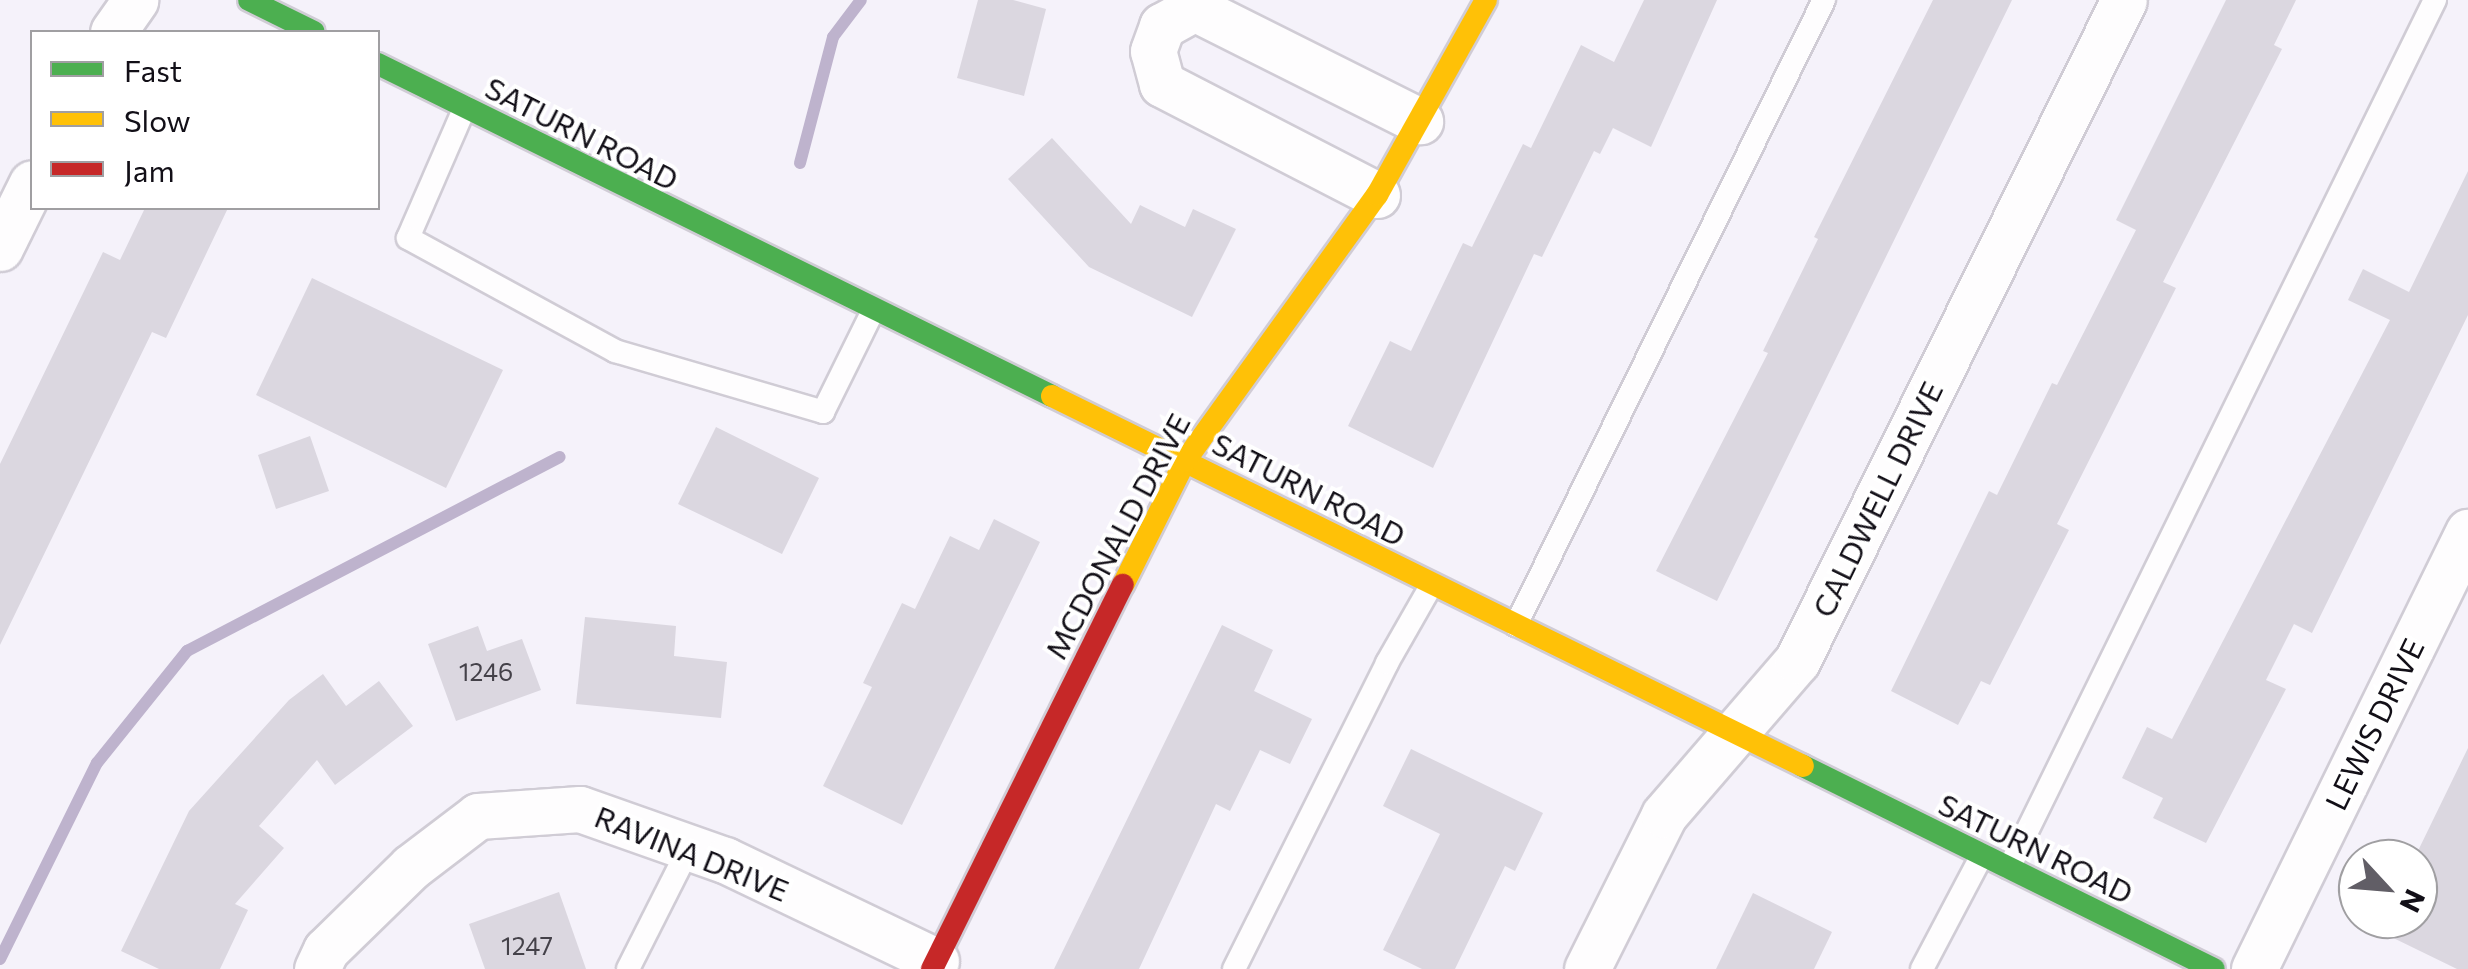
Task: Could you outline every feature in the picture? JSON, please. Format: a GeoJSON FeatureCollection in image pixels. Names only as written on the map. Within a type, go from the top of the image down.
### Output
{"type":"FeatureCollection","features":[{"type":"Feature","properties":{"kind":"street"},"geometry":{"type":"LineString","coordinates":[[114,30],[135,0]]}},
{"type":"Feature","properties":{"kind":"street"},"geometry":{"type":"LineString","coordinates":[[249,0],[310,30]]}},
{"type":"Feature","properties":{"kind":"street","name":"MCDONALD DRIVE"},"geometry":{"type":"LineString","coordinates":[[934,965],[1185,460],[1377,195],[1486,0]]}},
{"type":"Feature","properties":{"kind":"street","name":"CALDWELL DRIVE"},"geometry":{"type":"LineString","coordinates":[[1587,969],[1664,815],[1797,661],[2124,0]]}},
{"type":"Feature","properties":{"kind":"street"},"geometry":{"type":"LineString","coordinates":[[1377,195],[1162,84],[1153,52],[1162,26],[1194,8],[1420,120]]}},
{"type":"Feature","properties":{"kind":"street","name":"SATURN ROAD"},"geometry":{"type":"LineString","coordinates":[[380,65],[2214,969]]}},
{"type":"Feature","properties":{"kind":"street"},"geometry":{"type":"LineString","coordinates":[[0,248],[30,188]]}},
{"type":"Feature","properties":{"kind":"street","name":"LEWIS DRIVE"},"geometry":{"type":"LineString","coordinates":[[2254,969],[2468,532]]}},
{"type":"Feature","properties":{"kind":"street","name":"RAVINA DRIVE"},"geometry":{"type":"LineString","coordinates":[[317,969],[326,950],[411,867],[478,816],[580,809],[725,860],[934,965]]}},
{"type":"Feature","properties":{"kind":"lane"},"geometry":{"type":"LineString","coordinates":[[1516,625],[1824,0]]}},
{"type":"Feature","properties":{"kind":"lane"},"geometry":{"type":"LineString","coordinates":[[2009,868],[2435,0]]}},
{"type":"Feature","properties":{"kind":"lane"},"geometry":{"type":"LineString","coordinates":[[464,107],[408,238],[615,351],[823,412],[873,311]]}},
{"type":"Feature","properties":{"kind":"lane"},"geometry":{"type":"LineString","coordinates":[[1234,969],[1432,584]]}},
{"type":"Feature","properties":{"kind":"lane"},"geometry":{"type":"LineString","coordinates":[[628,969],[688,848]]}},
{"type":"Feature","properties":{"kind":"lane"},"geometry":{"type":"LineString","coordinates":[[1922,969],[1982,855]]}},
{"type":"Feature","properties":{"kind":"building"},"geometry":{"type":"Polygon","coordinates":[[[978,0],[1013,0],[1046,9],[1024,96],[957,78],[978,0]]]}},
{"type":"Feature","properties":{"kind":"building"},"geometry":{"type":"Polygon","coordinates":[[[1644,0],[1717,0],[1651,147],[1613,128],[1600,154],[1594,151],[1542,257],[1534,254],[1433,468],[1348,426],[1390,341],[1411,351],[1463,243],[1472,247],[1523,144],[1531,148],[1581,45],[1614,62],[1644,0]]]}},
{"type":"Feature","properties":{"kind":"building"},"geometry":{"type":"Polygon","coordinates":[[[1933,0],[2012,0],[1717,601],[1656,571],[1768,353],[1763,351],[1818,239],[1814,237],[1933,0]]]}},
{"type":"Feature","properties":{"kind":"building"},"geometry":{"type":"Polygon","coordinates":[[[2226,0],[2296,0],[2274,45],[2282,49],[2163,282],[2176,288],[2057,524],[2069,530],[1990,685],[1981,681],[1958,725],[1891,691],[1989,491],[1997,495],[2052,383],[2057,385],[2136,230],[2116,220],[2226,0]]]}},
{"type":"Feature","properties":{"kind":"building"},"geometry":{"type":"Polygon","coordinates":[[[1052,138],[1131,224],[1140,205],[1185,227],[1193,209],[1236,229],[1192,317],[1089,267],[1008,179],[1052,138]]]}},
{"type":"Feature","properties":{"kind":"building"},"geometry":{"type":"Polygon","coordinates":[[[2468,171],[2468,315],[2312,633],[2294,624],[2266,680],[2286,689],[2206,843],[2153,818],[2163,798],[2122,778],[2147,727],[2172,739],[2390,320],[2348,300],[2363,269],[2409,292],[2468,171]]]}},
{"type":"Feature","properties":{"kind":"building"},"geometry":{"type":"Polygon","coordinates":[[[144,210],[227,210],[166,338],[152,332],[0,645],[0,464],[103,252],[120,260],[144,210]]]}},
{"type":"Feature","properties":{"kind":"building"},"geometry":{"type":"Polygon","coordinates":[[[312,278],[503,370],[446,488],[256,395],[312,278]]]}},
{"type":"Feature","properties":{"kind":"building"},"geometry":{"type":"Polygon","coordinates":[[[716,427],[819,478],[782,554],[678,504],[716,427]]]}},
{"type":"Feature","properties":{"kind":"building"},"geometry":{"type":"Polygon","coordinates":[[[310,436],[329,491],[276,509],[258,455],[310,436]]]}},
{"type":"Feature","properties":{"kind":"building"},"geometry":{"type":"Polygon","coordinates":[[[994,519],[1040,542],[902,825],[823,786],[872,687],[863,683],[902,603],[915,609],[950,536],[979,550],[994,519]]]}},
{"type":"Feature","properties":{"kind":"building"},"geometry":{"type":"Polygon","coordinates":[[[585,617],[676,626],[674,656],[727,662],[721,718],[576,704],[585,617]]]}},
{"type":"Feature","properties":{"kind":"building"},"geometry":{"type":"Polygon","coordinates":[[[1222,625],[1273,650],[1254,691],[1312,719],[1290,764],[1260,750],[1230,811],[1216,804],[1139,969],[1054,969],[1222,625]]]}},
{"type":"Feature","properties":{"kind":"building"},"geometry":{"type":"Polygon","coordinates":[[[478,626],[487,651],[522,639],[541,690],[456,721],[428,644],[478,626]]]}},
{"type":"Feature","properties":{"kind":"building"},"geometry":{"type":"Polygon","coordinates":[[[323,674],[346,706],[379,681],[413,726],[335,785],[317,760],[259,826],[284,848],[235,904],[248,910],[220,969],[159,969],[121,951],[189,811],[289,700],[323,674]]]}},
{"type":"Feature","properties":{"kind":"building"},"geometry":{"type":"Polygon","coordinates":[[[2468,748],[2468,969],[2457,969],[2395,939],[2438,939],[2438,839],[2424,839],[2468,748]]]}},
{"type":"Feature","properties":{"kind":"building"},"geometry":{"type":"Polygon","coordinates":[[[1411,749],[1543,813],[1515,871],[1505,866],[1455,969],[1422,969],[1383,950],[1440,834],[1383,806],[1411,749]]]}},
{"type":"Feature","properties":{"kind":"building"},"geometry":{"type":"Polygon","coordinates":[[[559,892],[586,969],[485,969],[469,924],[559,892]]]}},
{"type":"Feature","properties":{"kind":"building"},"geometry":{"type":"Polygon","coordinates":[[[1753,893],[1832,932],[1814,969],[1716,969],[1753,893]]]}},
{"type":"Feature","properties":{"kind":"waterway"},"geometry":{"type":"LineString","coordinates":[[800,163],[833,37],[861,0]]}},
{"type":"Feature","properties":{"kind":"waterway"},"geometry":{"type":"LineString","coordinates":[[0,959],[97,763],[187,651],[560,457]]}},
{"type":"Feature","properties":{"kind":"traffic: fast"},"geometry":{"type":"LineString","coordinates":[[249,0],[310,30]]}},
{"type":"Feature","properties":{"kind":"traffic: fast"},"geometry":{"type":"LineString","coordinates":[[380,65],[1052,396]]}},
{"type":"Feature","properties":{"kind":"traffic: fast"},"geometry":{"type":"LineString","coordinates":[[1803,766],[2214,969]]}},
{"type":"Feature","properties":{"kind":"traffic: slow"},"geometry":{"type":"LineString","coordinates":[[1123,585],[1185,461],[1377,195],[1486,0]]}},
{"type":"Feature","properties":{"kind":"traffic: slow"},"geometry":{"type":"LineString","coordinates":[[1052,396],[1803,766]]}},
{"type":"Feature","properties":{"kind":"traffic: jam"},"geometry":{"type":"LineString","coordinates":[[932,969],[1123,585]]}}]}
